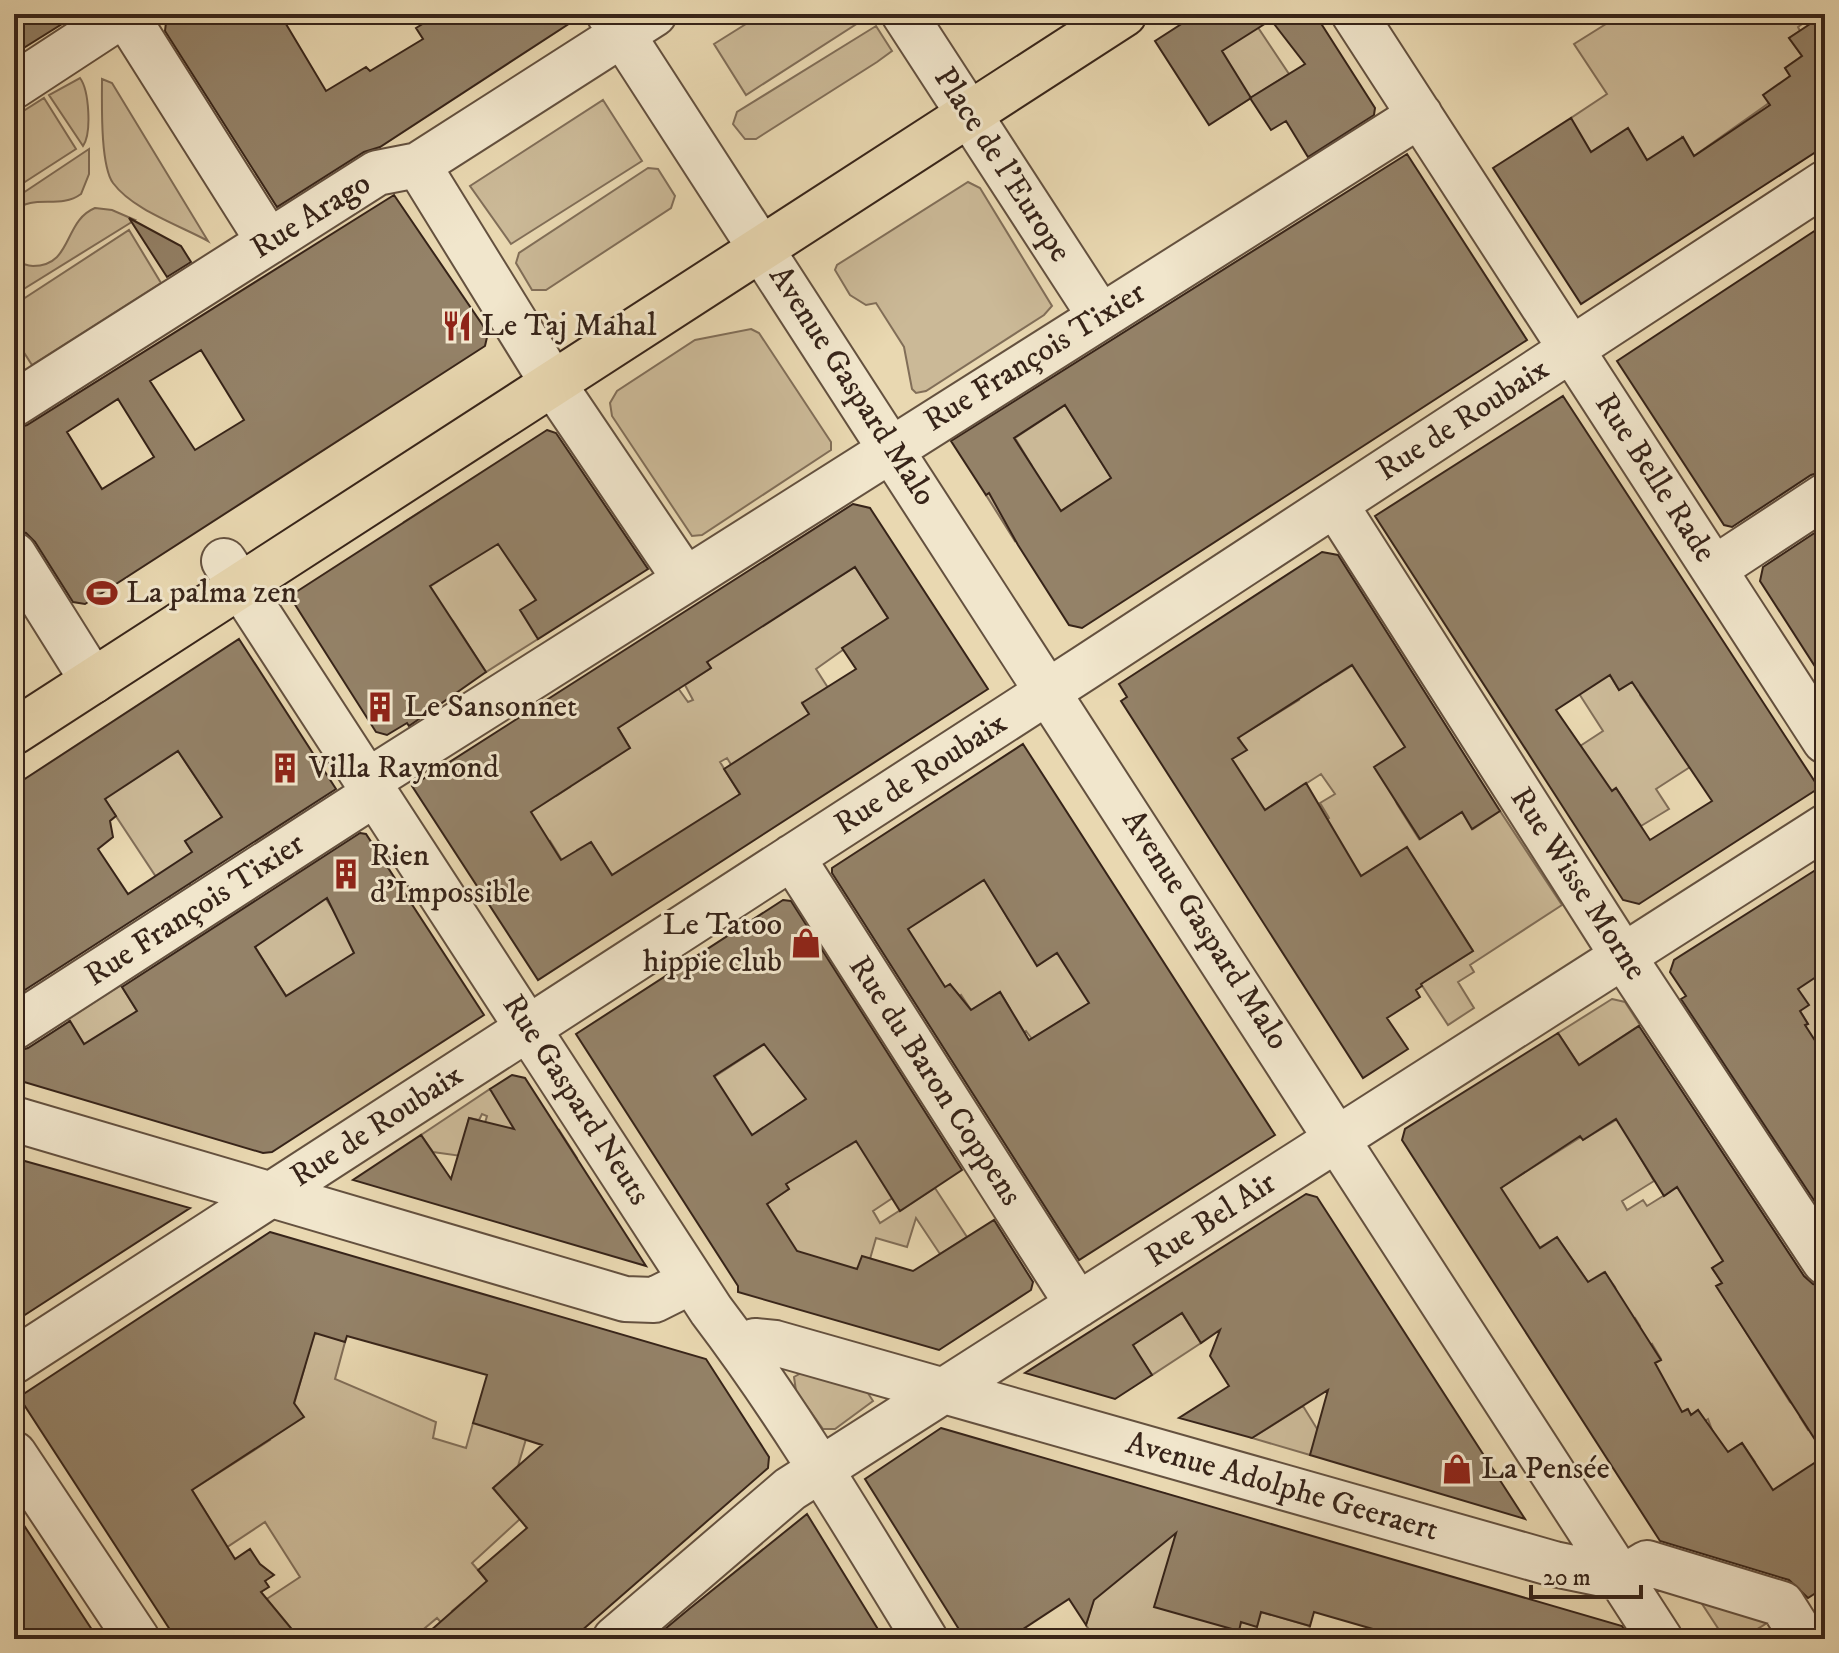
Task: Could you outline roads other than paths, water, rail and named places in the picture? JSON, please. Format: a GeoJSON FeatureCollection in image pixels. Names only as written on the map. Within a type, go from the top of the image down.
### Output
{"type":"FeatureCollection","features":[{"type":"Feature","properties":{"kind":"main road"},"geometry":{"type":"LineString","coordinates":[[962,101],[1070,14]]}},
{"type":"Feature","properties":{"kind":"main road"},"geometry":{"type":"LineString","coordinates":[[14,732],[86,669],[544,369],[962,101],[1124,14]]}},
{"type":"Feature","properties":{"kind":"main road"},"geometry":{"type":"LineString","coordinates":[[14,697],[86,669]]}},
{"type":"Feature","properties":{"kind":"street"},"geometry":{"type":"LineString","coordinates":[[14,86],[125,14],[269,242]]}},
{"type":"Feature","properties":{"kind":"street","name":"Place de l'Europe"},"geometry":{"type":"LineString","coordinates":[[904,14],[1100,316]]}},
{"type":"Feature","properties":{"kind":"street","name":"Rue Belle Rade"},"geometry":{"type":"LineString","coordinates":[[1354,14],[1825,741]]}},
{"type":"Feature","properties":{"kind":"street","name":"Rue Arago"},"geometry":{"type":"LineString","coordinates":[[14,404],[377,173],[418,165],[628,21]]}},
{"type":"Feature","properties":{"kind":"street","name":"Avenue Gaspard Malo"},"geometry":{"type":"LineString","coordinates":[[628,21],[755,235],[1660,1639]]}},
{"type":"Feature","properties":{"kind":"street","name":"Rue François Tixier"},"geometry":{"type":"LineString","coordinates":[[14,1027],[685,579],[1420,115]]}},
{"type":"Feature","properties":{"kind":"street"},"geometry":{"type":"LineString","coordinates":[[418,165],[544,369],[685,579]]}},
{"type":"Feature","properties":{"kind":"street","name":"Rue de Roubaix"},"geometry":{"type":"LineString","coordinates":[[14,1361],[1050,691],[1825,183]]}},
{"type":"Feature","properties":{"kind":"street"},"geometry":{"type":"LineString","coordinates":[[1714,569],[1825,496]]}},
{"type":"Feature","properties":{"kind":"street","name":"Rue Wisse Morne"},"geometry":{"type":"LineString","coordinates":[[1335,504],[1623,956],[1825,1262]]}},
{"type":"Feature","properties":{"kind":"street"},"geometry":{"type":"LineString","coordinates":[[14,555],[86,669]]}},
{"type":"Feature","properties":{"kind":"street","name":"Rue Gaspard Neuts"},"geometry":{"type":"LineString","coordinates":[[232,573],[692,1281],[821,1470],[925,1639]]}},
{"type":"Feature","properties":{"kind":"street","name":"Rue Bel Air"},"geometry":{"type":"LineString","coordinates":[[615,1639],[790,1489],[1825,827]]}},
{"type":"Feature","properties":{"kind":"street","name":"Rue du Baron Coppens"},"geometry":{"type":"LineString","coordinates":[[792,857],[1078,1305]]}},
{"type":"Feature","properties":{"kind":"street"},"geometry":{"type":"LineString","coordinates":[[14,1119],[625,1299],[654,1300],[692,1281]]}},
{"type":"Feature","properties":{"kind":"street","name":"Avenue Adolphe Geeraert"},"geometry":{"type":"LineString","coordinates":[[739,1346],[755,1341],[775,1343],[1554,1564],[1622,1578]]}},
{"type":"Feature","properties":{"kind":"street"},"geometry":{"type":"LineString","coordinates":[[14,1454],[137,1639]]}},
{"type":"Feature","properties":{"kind":"street"},"geometry":{"type":"LineString","coordinates":[[1622,1578],[1647,1563],[1782,1604],[1804,1639],[1825,1626]]}},
{"type":"Feature","properties":{"kind":"place","name":"Le Taj Mahal"},"geometry":{"type":"Point","coordinates":[457,326]}},
{"type":"Feature","properties":{"kind":"place","name":"La palma zen"},"geometry":{"type":"Point","coordinates":[102,593]}},
{"type":"Feature","properties":{"kind":"place","name":"Le Sansonnet"},"geometry":{"type":"Point","coordinates":[380,707]}},
{"type":"Feature","properties":{"kind":"place","name":"Villa Raymond"},"geometry":{"type":"Point","coordinates":[285,768]}},
{"type":"Feature","properties":{"kind":"place","name":"Rien d'Impossible"},"geometry":{"type":"Point","coordinates":[346,874]}},
{"type":"Feature","properties":{"kind":"place","name":"Le Tatoo hippie club"},"geometry":{"type":"Point","coordinates":[806,943]}},
{"type":"Feature","properties":{"kind":"place","name":"La Pensée"},"geometry":{"type":"Point","coordinates":[1457,1469]}}]}
